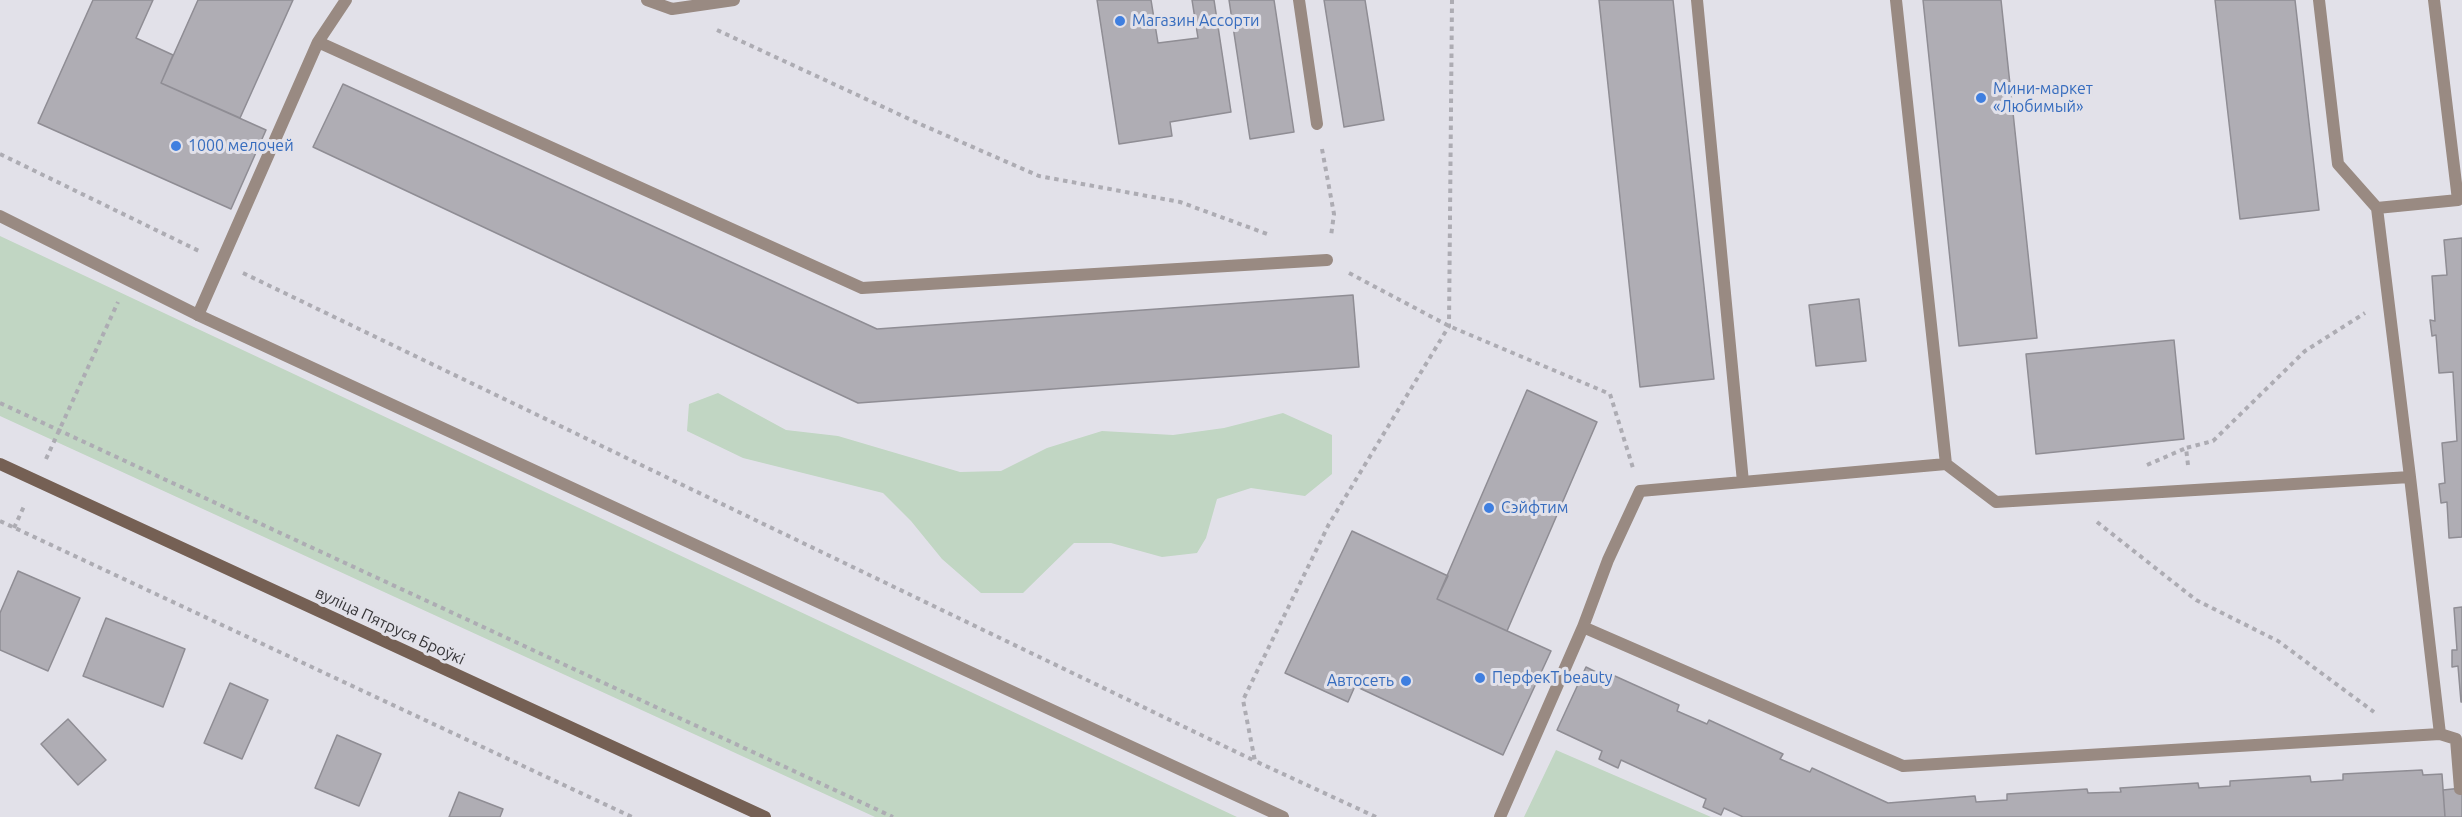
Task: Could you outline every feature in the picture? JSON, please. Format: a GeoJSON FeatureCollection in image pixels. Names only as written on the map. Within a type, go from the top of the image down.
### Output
{"type":"FeatureCollection","features":[{"type":"Feature","properties":{"kind":"main road","name":"вуліца Пятруся Броўкі"},"geometry":{"type":"LineString","coordinates":[[0,464],[765,817]]}},
{"type":"Feature","properties":{"kind":"street"},"geometry":{"type":"LineString","coordinates":[[198,315],[318,42],[346,0]]}},
{"type":"Feature","properties":{"kind":"street"},"geometry":{"type":"LineString","coordinates":[[647,0],[672,9],[734,0]]}},
{"type":"Feature","properties":{"kind":"street"},"geometry":{"type":"LineString","coordinates":[[1299,0],[1317,124]]}},
{"type":"Feature","properties":{"kind":"street"},"geometry":{"type":"LineString","coordinates":[[1696,0],[1743,482]]}},
{"type":"Feature","properties":{"kind":"street"},"geometry":{"type":"LineString","coordinates":[[1896,0],[1946,464]]}},
{"type":"Feature","properties":{"kind":"street"},"geometry":{"type":"LineString","coordinates":[[2319,0],[2338,164],[2377,208],[2440,734]]}},
{"type":"Feature","properties":{"kind":"street"},"geometry":{"type":"LineString","coordinates":[[2377,208],[2460,200],[2434,0]]}},
{"type":"Feature","properties":{"kind":"street"},"geometry":{"type":"LineString","coordinates":[[318,42],[862,288],[1327,261]]}},
{"type":"Feature","properties":{"kind":"street"},"geometry":{"type":"LineString","coordinates":[[0,216],[198,315],[1283,817]]}},
{"type":"Feature","properties":{"kind":"street"},"geometry":{"type":"LineString","coordinates":[[1500,817],[1583,627],[1608,560],[1640,491],[1946,464],[1996,502],[2410,477]]}},
{"type":"Feature","properties":{"kind":"street"},"geometry":{"type":"LineString","coordinates":[[1583,627],[1902,766],[2409,738],[2440,734],[2456,739],[2460,789]]}},
{"type":"Feature","properties":{"kind":"path"},"geometry":{"type":"LineString","coordinates":[[1255,761],[1243,700],[1329,524],[1449,327],[1452,0]]}},
{"type":"Feature","properties":{"kind":"path"},"geometry":{"type":"LineString","coordinates":[[715,29],[920,124],[1039,176],[1180,202],[1274,237]]}},
{"type":"Feature","properties":{"kind":"path"},"geometry":{"type":"LineString","coordinates":[[1317,124],[1334,214],[1327,261],[1449,327],[1610,394],[1640,491]]}},
{"type":"Feature","properties":{"kind":"path"},"geometry":{"type":"LineString","coordinates":[[0,154],[1255,761],[1376,817]]}},
{"type":"Feature","properties":{"kind":"path"},"geometry":{"type":"LineString","coordinates":[[14,528],[128,280]]}},
{"type":"Feature","properties":{"kind":"path"},"geometry":{"type":"LineString","coordinates":[[2190,492],[2186,448],[2212,441],[2305,351],[2388,298]]}},
{"type":"Feature","properties":{"kind":"path"},"geometry":{"type":"LineString","coordinates":[[0,403],[893,817]]}},
{"type":"Feature","properties":{"kind":"path"},"geometry":{"type":"LineString","coordinates":[[2069,499],[2196,600],[2278,640],[2409,738]]}},
{"type":"Feature","properties":{"kind":"path"},"geometry":{"type":"LineString","coordinates":[[0,521],[632,817]]}},
{"type":"Feature","properties":{"kind":"green space"},"geometry":{"type":"Polygon","coordinates":[[[0,236],[1237,817],[875,817],[0,416],[0,236]]]}},
{"type":"Feature","properties":{"kind":"green space"},"geometry":{"type":"Polygon","coordinates":[[[718,393],[786,430],[838,436],[960,472],[1001,471],[1047,448],[1102,431],[1173,435],[1224,428],[1283,413],[1332,435],[1332,474],[1305,496],[1251,488],[1217,499],[1206,538],[1197,553],[1162,557],[1111,543],[1074,543],[1023,593],[981,593],[942,559],[911,521],[883,493],[743,458],[687,431],[689,404],[718,393]]]}},
{"type":"Feature","properties":{"kind":"green space"},"geometry":{"type":"Polygon","coordinates":[[[1556,750],[1711,817],[1524,817],[1556,750]]]}},
{"type":"Feature","properties":{"kind":"building"},"geometry":{"type":"Polygon","coordinates":[[[93,0],[153,0],[136,38],[173,55],[161,83],[266,130],[231,209],[38,123],[93,0]]]}},
{"type":"Feature","properties":{"kind":"building"},"geometry":{"type":"Polygon","coordinates":[[[198,0],[293,0],[240,118],[161,83],[198,0]]]}},
{"type":"Feature","properties":{"kind":"building"},"geometry":{"type":"Polygon","coordinates":[[[1097,0],[1151,0],[1158,43],[1198,38],[1192,0],[1214,0],[1231,112],[1170,122],[1172,136],[1119,144],[1097,0]]]}},
{"type":"Feature","properties":{"kind":"building"},"geometry":{"type":"Polygon","coordinates":[[[1229,0],[1274,0],[1294,132],[1250,139],[1229,0]]]}},
{"type":"Feature","properties":{"kind":"building"},"geometry":{"type":"Polygon","coordinates":[[[1324,0],[1365,0],[1384,120],[1344,127],[1324,0]]]}},
{"type":"Feature","properties":{"kind":"building"},"geometry":{"type":"Polygon","coordinates":[[[1599,0],[1673,0],[1714,379],[1640,387],[1599,0]]]}},
{"type":"Feature","properties":{"kind":"building"},"geometry":{"type":"Polygon","coordinates":[[[1923,0],[2001,0],[2037,338],[1959,346],[1923,0]]]}},
{"type":"Feature","properties":{"kind":"building"},"geometry":{"type":"Polygon","coordinates":[[[2215,0],[2295,0],[2319,210],[2240,219],[2215,0]]]}},
{"type":"Feature","properties":{"kind":"building"},"geometry":{"type":"Polygon","coordinates":[[[343,84],[877,329],[1353,295],[1359,367],[858,403],[313,147],[343,84]]]}},
{"type":"Feature","properties":{"kind":"building"},"geometry":{"type":"Polygon","coordinates":[[[2462,238],[2462,537],[2449,538],[2447,502],[2441,503],[2439,484],[2445,483],[2442,443],[2457,441],[2453,372],[2439,373],[2436,335],[2432,336],[2430,320],[2435,321],[2432,276],[2447,275],[2444,240],[2462,238]]]}},
{"type":"Feature","properties":{"kind":"building"},"geometry":{"type":"Polygon","coordinates":[[[1859,299],[1866,361],[1816,366],[1809,305],[1859,299]]]}},
{"type":"Feature","properties":{"kind":"building"},"geometry":{"type":"Polygon","coordinates":[[[2174,340],[2184,439],[2036,454],[2026,354],[2174,340]]]}},
{"type":"Feature","properties":{"kind":"building"},"geometry":{"type":"Polygon","coordinates":[[[1527,390],[1597,422],[1507,631],[1437,599],[1527,390]]]}},
{"type":"Feature","properties":{"kind":"building"},"geometry":{"type":"Polygon","coordinates":[[[1352,531],[1448,576],[1437,599],[1551,651],[1503,755],[1355,686],[1348,702],[1285,673],[1352,531]]]}},
{"type":"Feature","properties":{"kind":"building"},"geometry":{"type":"Polygon","coordinates":[[[18,571],[80,598],[48,671],[0,650],[0,613],[18,571]]]}},
{"type":"Feature","properties":{"kind":"building"},"geometry":{"type":"Polygon","coordinates":[[[2462,607],[2461,702],[2458,666],[2452,667],[2452,650],[2457,650],[2454,608],[2462,607]]]}},
{"type":"Feature","properties":{"kind":"building"},"geometry":{"type":"Polygon","coordinates":[[[106,618],[185,649],[163,707],[83,676],[106,618]]]}},
{"type":"Feature","properties":{"kind":"building"},"geometry":{"type":"Polygon","coordinates":[[[1586,667],[1604,676],[1606,672],[1679,705],[1677,711],[1707,724],[1709,720],[1783,754],[1780,759],[1810,772],[1812,768],[1888,803],[1975,796],[1976,802],[2007,800],[2007,794],[2087,789],[2088,793],[2121,792],[2120,788],[2198,783],[2199,788],[2230,786],[2230,781],[2310,776],[2311,782],[2343,780],[2343,774],[2422,770],[2423,775],[2442,774],[2445,817],[1743,817],[1724,808],[1721,815],[1703,807],[1706,799],[1621,760],[1618,768],[1599,759],[1602,751],[1557,730],[1586,667]]]}},
{"type":"Feature","properties":{"kind":"building"},"geometry":{"type":"Polygon","coordinates":[[[230,683],[268,700],[242,759],[204,743],[230,683]]]}},
{"type":"Feature","properties":{"kind":"building"},"geometry":{"type":"Polygon","coordinates":[[[68,719],[106,760],[78,785],[41,744],[68,719]]]}},
{"type":"Feature","properties":{"kind":"building"},"geometry":{"type":"Polygon","coordinates":[[[337,735],[381,754],[359,806],[315,788],[337,735]]]}},
{"type":"Feature","properties":{"kind":"building"},"geometry":{"type":"Polygon","coordinates":[[[2462,788],[2462,817],[2445,817],[2443,790],[2462,788]]]}},
{"type":"Feature","properties":{"kind":"building"},"geometry":{"type":"Polygon","coordinates":[[[459,792],[503,809],[500,817],[449,817],[459,792]]]}},
{"type":"Feature","properties":{"kind":"place","name":"Магазин Ассорти"},"geometry":{"type":"Point","coordinates":[1120,21]}},
{"type":"Feature","properties":{"kind":"place","name":"Мини-маркет «Любимый»"},"geometry":{"type":"Point","coordinates":[1981,98]}},
{"type":"Feature","properties":{"kind":"place","name":"1000 мелочей"},"geometry":{"type":"Point","coordinates":[176,146]}},
{"type":"Feature","properties":{"kind":"place","name":"Сэйфтим"},"geometry":{"type":"Point","coordinates":[1489,508]}},
{"type":"Feature","properties":{"kind":"place","name":"ПерфекТ beauty"},"geometry":{"type":"Point","coordinates":[1480,678]}},
{"type":"Feature","properties":{"kind":"place","name":"Автосеть"},"geometry":{"type":"Point","coordinates":[1406,681]}}]}
